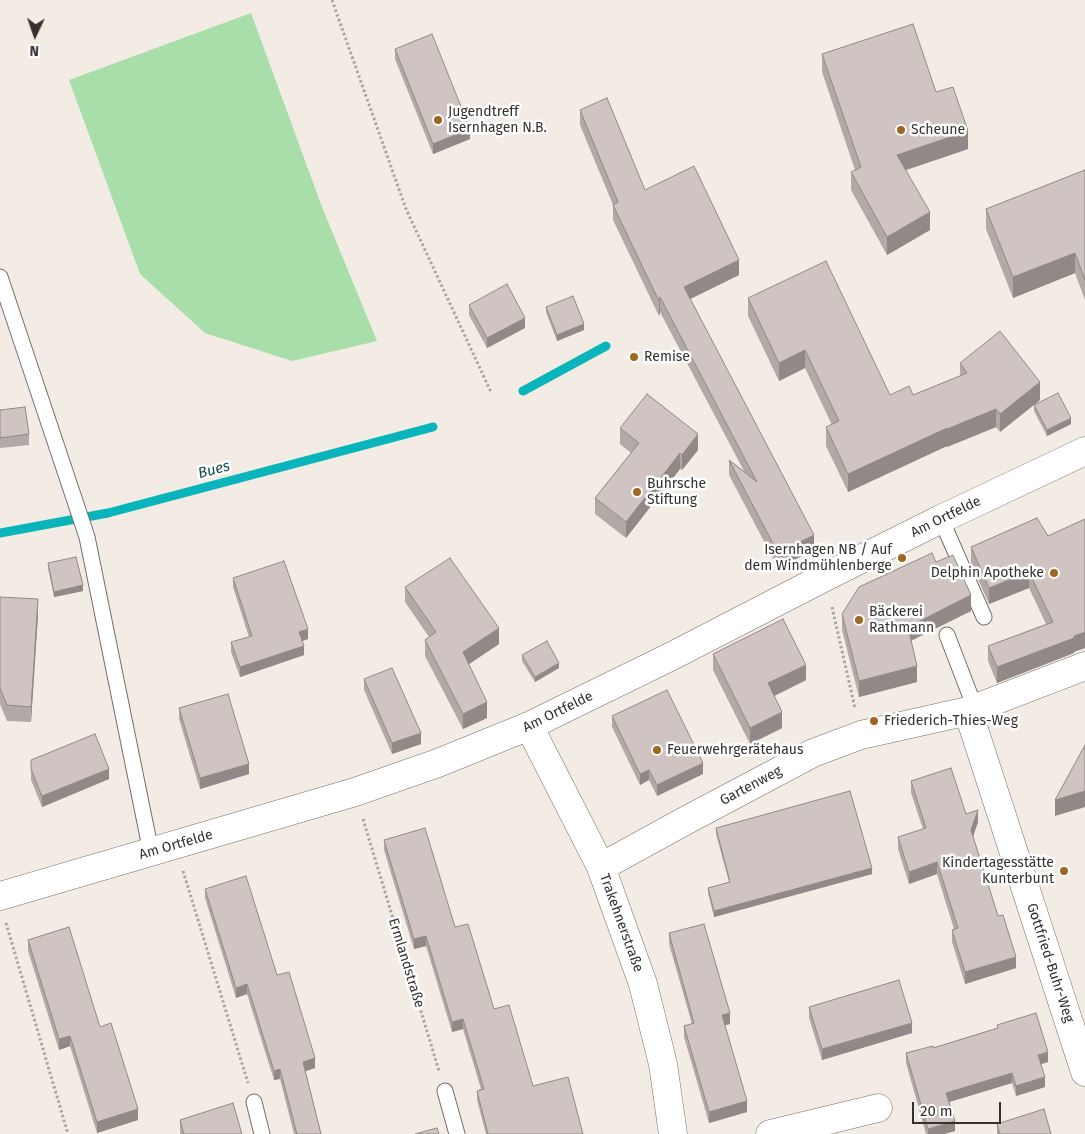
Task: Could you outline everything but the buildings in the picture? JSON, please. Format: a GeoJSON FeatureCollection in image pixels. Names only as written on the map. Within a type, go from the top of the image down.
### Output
{"type":"FeatureCollection","features":[{"type":"Feature","properties":{"kind":"street","name":"Am Ortfelde"},"geometry":{"type":"LineString","coordinates":[[3,908],[163,848],[355,792],[438,763],[529,726],[672,656],[941,519],[1085,451]]}},
{"type":"Feature","properties":{"kind":"street","name":"Gartenweg"},"geometry":{"type":"LineString","coordinates":[[601,867],[814,753],[861,735],[971,710],[1085,666]]}},
{"type":"Feature","properties":{"kind":"street","name":"Gottfried-Buhr-Weg"},"geometry":{"type":"LineString","coordinates":[[971,710],[1085,1072]]}},
{"type":"Feature","properties":{"kind":"street","name":"Trakehnerstraße"},"geometry":{"type":"LineString","coordinates":[[529,726],[601,867],[643,984],[663,1064],[673,1134]]}},
{"type":"Feature","properties":{"kind":"street"},"geometry":{"type":"LineString","coordinates":[[770,1134],[878,1108]]}},
{"type":"Feature","properties":{"kind":"lane"},"geometry":{"type":"LineString","coordinates":[[0,276],[87,537],[163,848]]}},
{"type":"Feature","properties":{"kind":"lane"},"geometry":{"type":"LineString","coordinates":[[941,519],[984,618]]}},
{"type":"Feature","properties":{"kind":"lane"},"geometry":{"type":"LineString","coordinates":[[947,635],[971,710]]}},
{"type":"Feature","properties":{"kind":"lane"},"geometry":{"type":"LineString","coordinates":[[445,1091],[457,1134]]}},
{"type":"Feature","properties":{"kind":"lane"},"geometry":{"type":"LineString","coordinates":[[254,1102],[262,1134]]}},
{"type":"Feature","properties":{"kind":"path"},"geometry":{"type":"LineString","coordinates":[[332,0],[406,209],[492,392]]}},
{"type":"Feature","properties":{"kind":"path"},"geometry":{"type":"LineString","coordinates":[[824,577],[852,698]]}},
{"type":"Feature","properties":{"kind":"path","name":"Ermlandstraße"},"geometry":{"type":"LineString","coordinates":[[355,792],[445,1091]]}},
{"type":"Feature","properties":{"kind":"path"},"geometry":{"type":"LineString","coordinates":[[163,848],[254,1102]]}},
{"type":"Feature","properties":{"kind":"path"},"geometry":{"type":"LineString","coordinates":[[3,908],[68,1134]]}},
{"type":"Feature","properties":{"kind":"green space"},"geometry":{"type":"Polygon","coordinates":[[[251,13],[322,207],[377,341],[292,361],[205,333],[140,274],[69,80],[251,13]]]}},
{"type":"Feature","properties":{"kind":"waterway","name":"Bues"},"geometry":{"type":"LineString","coordinates":[[523,391],[606,346]]}},
{"type":"Feature","properties":{"kind":"waterway","name":"Bues"},"geometry":{"type":"LineString","coordinates":[[0,533],[108,513],[433,427]]}},
{"type":"Feature","properties":{"kind":"place","name":"Jugendtreff Isernhagen N.B."},"geometry":{"type":"Point","coordinates":[438,120]}},
{"type":"Feature","properties":{"kind":"place","name":"Scheune"},"geometry":{"type":"Point","coordinates":[901,130]}},
{"type":"Feature","properties":{"kind":"place","name":"Remise"},"geometry":{"type":"Point","coordinates":[634,357]}},
{"type":"Feature","properties":{"kind":"place","name":"Buhrsche Stiftung"},"geometry":{"type":"Point","coordinates":[637,492]}},
{"type":"Feature","properties":{"kind":"place","name":"Isernhagen NB / Auf dem Windmühlenberge"},"geometry":{"type":"Point","coordinates":[902,558]}},
{"type":"Feature","properties":{"kind":"place","name":"Delphin Apotheke"},"geometry":{"type":"Point","coordinates":[1054,573]}},
{"type":"Feature","properties":{"kind":"place","name":"Bäckerei Rathmann"},"geometry":{"type":"Point","coordinates":[859,620]}},
{"type":"Feature","properties":{"kind":"place","name":"Friederich-Thies-Weg"},"geometry":{"type":"Point","coordinates":[874,721]}},
{"type":"Feature","properties":{"kind":"place","name":"Feuerwehrgerätehaus"},"geometry":{"type":"Point","coordinates":[657,750]}},
{"type":"Feature","properties":{"kind":"place","name":"Kindertagesstätte Kunterbunt"},"geometry":{"type":"Point","coordinates":[1064,871]}}]}
